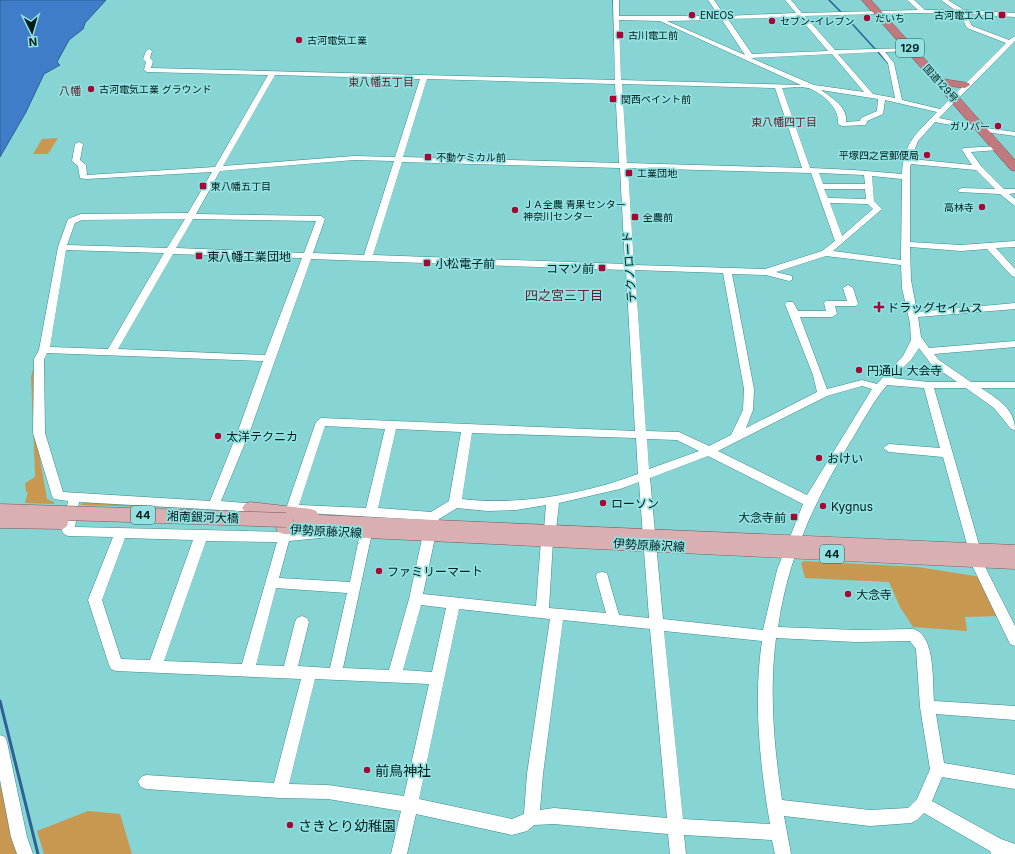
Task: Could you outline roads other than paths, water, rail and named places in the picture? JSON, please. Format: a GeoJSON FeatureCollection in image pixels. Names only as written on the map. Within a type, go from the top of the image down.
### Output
{"type":"FeatureCollection","features":[{"type":"Feature","properties":{"kind":"highway","name":"国道129号"},"geometry":{"type":"LineString","coordinates":[[866,0],[882,13],[945,82],[1015,167]]}},
{"type":"Feature","properties":{"kind":"highway","name":"国道129号"},"geometry":{"type":"LineString","coordinates":[[871,0],[911,49],[955,95],[964,109],[1015,159]]}},
{"type":"Feature","properties":{"kind":"highway"},"geometry":{"type":"LineString","coordinates":[[945,82],[965,85]]}},
{"type":"Feature","properties":{"kind":"highway"},"geometry":{"type":"LineString","coordinates":[[943,108],[964,109]]}},
{"type":"Feature","properties":{"kind":"main road"},"geometry":{"type":"LineString","coordinates":[[250,508],[317,516],[323,521]]}},
{"type":"Feature","properties":{"kind":"main road","name":"湘南銀河大橋"},"geometry":{"type":"LineString","coordinates":[[0,511],[286,524]]}},
{"type":"Feature","properties":{"kind":"main road","name":"湘南銀河大橋"},"geometry":{"type":"LineString","coordinates":[[0,521],[286,524]]}},
{"type":"Feature","properties":{"kind":"main road","name":"伊勢原藤沢線"},"geometry":{"type":"LineString","coordinates":[[286,524],[323,521],[432,526],[548,535],[975,555],[1015,563]]}},
{"type":"Feature","properties":{"kind":"main road","name":"伊勢原藤沢線"},"geometry":{"type":"LineString","coordinates":[[286,524],[338,532],[366,533],[432,526]]}},
{"type":"Feature","properties":{"kind":"main road","name":"伊勢原藤沢線"},"geometry":{"type":"LineString","coordinates":[[975,555],[1015,551]]}},
{"type":"Feature","properties":{"kind":"street","name":"テクノロード"},"geometry":{"type":"LineString","coordinates":[[616,0],[618,82],[641,435],[678,854]]}},
{"type":"Feature","properties":{"kind":"street"},"geometry":{"type":"LineString","coordinates":[[711,0],[747,56]]}},
{"type":"Feature","properties":{"kind":"street"},"geometry":{"type":"LineString","coordinates":[[788,0],[871,96]]}},
{"type":"Feature","properties":{"kind":"street"},"geometry":{"type":"LineString","coordinates":[[910,0],[923,11]]}},
{"type":"Feature","properties":{"kind":"street"},"geometry":{"type":"LineString","coordinates":[[944,0],[962,12],[969,27],[1012,40],[955,95],[914,139],[910,149],[906,177],[905,244],[907,293],[916,338],[935,362],[998,405],[1015,426]]}},
{"type":"Feature","properties":{"kind":"street"},"geometry":{"type":"LineString","coordinates":[[616,18],[659,20],[724,19],[923,11],[1015,15]]}},
{"type":"Feature","properties":{"kind":"street"},"geometry":{"type":"LineString","coordinates":[[659,20],[747,56],[812,87],[835,103],[843,116],[842,124],[864,123],[864,120],[880,112],[882,102],[881,97]]}},
{"type":"Feature","properties":{"kind":"street"},"geometry":{"type":"LineString","coordinates":[[747,56],[911,49]]}},
{"type":"Feature","properties":{"kind":"street"},"geometry":{"type":"LineString","coordinates":[[149,50],[146,59],[150,61],[147,70],[812,87],[943,108]]}},
{"type":"Feature","properties":{"kind":"street"},"geometry":{"type":"LineString","coordinates":[[881,51],[891,63],[899,101]]}},
{"type":"Feature","properties":{"kind":"street"},"geometry":{"type":"LineString","coordinates":[[111,353],[273,73]]}},
{"type":"Feature","properties":{"kind":"street"},"geometry":{"type":"LineString","coordinates":[[368,257],[424,78]]}},
{"type":"Feature","properties":{"kind":"street"},"geometry":{"type":"LineString","coordinates":[[778,86],[810,171],[825,200],[840,242]]}},
{"type":"Feature","properties":{"kind":"street"},"geometry":{"type":"LineString","coordinates":[[934,119],[985,130],[1015,134]]}},
{"type":"Feature","properties":{"kind":"street"},"geometry":{"type":"LineString","coordinates":[[79,144],[76,161],[82,165],[83,176],[86,177],[164,173],[354,158],[810,171],[868,173],[906,177]]}},
{"type":"Feature","properties":{"kind":"street"},"geometry":{"type":"LineString","coordinates":[[998,148],[966,150],[978,168],[1015,204]]}},
{"type":"Feature","properties":{"kind":"street"},"geometry":{"type":"LineString","coordinates":[[908,161],[978,168]]}},
{"type":"Feature","properties":{"kind":"street"},"geometry":{"type":"LineString","coordinates":[[868,173],[870,202]]}},
{"type":"Feature","properties":{"kind":"street"},"geometry":{"type":"LineString","coordinates":[[819,186],[869,188]]}},
{"type":"Feature","properties":{"kind":"street"},"geometry":{"type":"LineString","coordinates":[[962,190],[1003,192],[1015,191]]}},
{"type":"Feature","properties":{"kind":"street"},"geometry":{"type":"LineString","coordinates":[[766,272],[825,252],[840,242],[878,209],[870,202],[825,200]]}},
{"type":"Feature","properties":{"kind":"street"},"geometry":{"type":"LineString","coordinates":[[214,504],[244,431],[269,358],[321,219],[190,216],[81,217],[71,221],[62,247],[44,350],[39,359],[39,434],[58,496],[74,499],[214,504],[250,508],[286,524]]}},
{"type":"Feature","properties":{"kind":"street"},"geometry":{"type":"LineString","coordinates":[[905,244],[961,248],[1015,244]]}},
{"type":"Feature","properties":{"kind":"street"},"geometry":{"type":"LineString","coordinates":[[989,246],[1015,274]]}},
{"type":"Feature","properties":{"kind":"street"},"geometry":{"type":"LineString","coordinates":[[62,247],[727,270],[766,272],[790,278]]}},
{"type":"Feature","properties":{"kind":"street"},"geometry":{"type":"LineString","coordinates":[[825,252],[906,263]]}},
{"type":"Feature","properties":{"kind":"street"},"geometry":{"type":"LineString","coordinates":[[727,270],[749,389],[748,410],[734,439]]}},
{"type":"Feature","properties":{"kind":"street"},"geometry":{"type":"LineString","coordinates":[[794,314],[832,314],[829,303],[853,304],[848,288]]}},
{"type":"Feature","properties":{"kind":"street"},"geometry":{"type":"LineString","coordinates":[[790,304],[818,375],[823,393]]}},
{"type":"Feature","properties":{"kind":"street"},"geometry":{"type":"LineString","coordinates":[[912,315],[1015,306]]}},
{"type":"Feature","properties":{"kind":"street"},"geometry":{"type":"LineString","coordinates":[[783,854],[768,767],[766,730],[766,665],[769,634],[780,580],[791,546],[810,502],[854,426],[882,384],[910,354],[916,338]]}},
{"type":"Feature","properties":{"kind":"street"},"geometry":{"type":"LineString","coordinates":[[927,351],[1015,344]]}},
{"type":"Feature","properties":{"kind":"street"},"geometry":{"type":"LineString","coordinates":[[44,350],[269,358]]}},
{"type":"Feature","properties":{"kind":"street"},"geometry":{"type":"LineString","coordinates":[[455,503],[488,507],[516,506],[552,500],[620,485],[709,451],[823,393],[862,383],[1015,385]]}},
{"type":"Feature","properties":{"kind":"street"},"geometry":{"type":"LineString","coordinates":[[928,385],[975,555],[1015,640]]}},
{"type":"Feature","properties":{"kind":"street"},"geometry":{"type":"LineString","coordinates":[[247,671],[272,583],[286,524],[321,422],[467,429],[679,436],[810,502]]}},
{"type":"Feature","properties":{"kind":"street"},"geometry":{"type":"LineString","coordinates":[[371,512],[391,426]]}},
{"type":"Feature","properties":{"kind":"street"},"geometry":{"type":"LineString","coordinates":[[394,676],[416,599],[432,526],[455,503],[467,429]]}},
{"type":"Feature","properties":{"kind":"street"},"geometry":{"type":"LineString","coordinates":[[889,448],[947,453]]}},
{"type":"Feature","properties":{"kind":"street"},"geometry":{"type":"LineString","coordinates":[[74,499],[68,531],[201,536],[371,512],[422,514],[432,526]]}},
{"type":"Feature","properties":{"kind":"street"},"geometry":{"type":"LineString","coordinates":[[542,611],[552,500]]}},
{"type":"Feature","properties":{"kind":"street"},"geometry":{"type":"LineString","coordinates":[[121,533],[95,600],[116,665],[309,674],[438,678]]}},
{"type":"Feature","properties":{"kind":"street"},"geometry":{"type":"LineString","coordinates":[[335,674],[366,533]]}},
{"type":"Feature","properties":{"kind":"street"},"geometry":{"type":"LineString","coordinates":[[155,667],[201,536]]}},
{"type":"Feature","properties":{"kind":"street"},"geometry":{"type":"LineString","coordinates":[[602,577],[614,619]]}},
{"type":"Feature","properties":{"kind":"street"},"geometry":{"type":"LineString","coordinates":[[272,583],[355,588]]}},
{"type":"Feature","properties":{"kind":"street"},"geometry":{"type":"LineString","coordinates":[[416,599],[769,634],[856,636],[914,635],[923,647],[927,707],[938,769],[923,804],[911,815],[870,818],[774,807]]}},
{"type":"Feature","properties":{"kind":"street"},"geometry":{"type":"LineString","coordinates":[[399,854],[454,602]]}},
{"type":"Feature","properties":{"kind":"street"},"geometry":{"type":"LineString","coordinates":[[532,818],[535,774],[557,613]]}},
{"type":"Feature","properties":{"kind":"street"},"geometry":{"type":"LineString","coordinates":[[289,673],[302,622]]}},
{"type":"Feature","properties":{"kind":"street"},"geometry":{"type":"LineString","coordinates":[[280,791],[309,674]]}},
{"type":"Feature","properties":{"kind":"street"},"geometry":{"type":"LineString","coordinates":[[927,707],[1015,713]]}},
{"type":"Feature","properties":{"kind":"street"},"geometry":{"type":"LineString","coordinates":[[0,742],[19,837],[25,854]]}},
{"type":"Feature","properties":{"kind":"street"},"geometry":{"type":"LineString","coordinates":[[938,769],[1015,782]]}},
{"type":"Feature","properties":{"kind":"street"},"geometry":{"type":"LineString","coordinates":[[146,782],[280,791],[328,792],[410,805],[512,827],[521,825],[532,818],[554,816],[676,827],[779,832]]}},
{"type":"Feature","properties":{"kind":"street"},"geometry":{"type":"LineString","coordinates":[[923,804],[998,850],[1015,852]]}},
{"type":"Feature","properties":{"kind":"water"},"geometry":{"type":"Polygon","coordinates":[[[0,0],[106,0],[85,23],[83,29],[69,40],[57,62],[60,65],[44,74],[26,112],[0,157],[0,0]]]}},
{"type":"Feature","properties":{"kind":"waterway"},"geometry":{"type":"LineString","coordinates":[[829,0],[842,13]]}},
{"type":"Feature","properties":{"kind":"waterway"},"geometry":{"type":"LineString","coordinates":[[845,16],[876,50]]}},
{"type":"Feature","properties":{"kind":"waterway"},"geometry":{"type":"LineString","coordinates":[[878,52],[888,63]]}},
{"type":"Feature","properties":{"kind":"waterway"},"geometry":{"type":"LineString","coordinates":[[0,701],[38,854]]}},
{"type":"Feature","properties":{"kind":"place","name":"ENEOS"},"geometry":{"type":"Point","coordinates":[692,15]}},
{"type":"Feature","properties":{"kind":"place","name":"古河電工入口"},"geometry":{"type":"Point","coordinates":[1002,15]}},
{"type":"Feature","properties":{"kind":"place","name":"だいち"},"geometry":{"type":"Point","coordinates":[867,18]}},
{"type":"Feature","properties":{"kind":"place","name":"セブン-イレブン"},"geometry":{"type":"Point","coordinates":[772,21]}},
{"type":"Feature","properties":{"kind":"place","name":"古川電工前"},"geometry":{"type":"Point","coordinates":[620,35]}},
{"type":"Feature","properties":{"kind":"place","name":"古河電気工業"},"geometry":{"type":"Point","coordinates":[299,40]}},
{"type":"Feature","properties":{"kind":"place","name":"古河電気工業 グラウンド"},"geometry":{"type":"Point","coordinates":[91,89]}},
{"type":"Feature","properties":{"kind":"place","name":"関西ペイント前"},"geometry":{"type":"Point","coordinates":[613,99]}},
{"type":"Feature","properties":{"kind":"place","name":"ガリバー"},"geometry":{"type":"Point","coordinates":[998,126]}},
{"type":"Feature","properties":{"kind":"place","name":"平塚四之宮郵便局"},"geometry":{"type":"Point","coordinates":[927,155]}},
{"type":"Feature","properties":{"kind":"place","name":"不動ケミカル前"},"geometry":{"type":"Point","coordinates":[428,157]}},
{"type":"Feature","properties":{"kind":"place","name":"工業団地"},"geometry":{"type":"Point","coordinates":[629,173]}},
{"type":"Feature","properties":{"kind":"place","name":"東八幡五丁目"},"geometry":{"type":"Point","coordinates":[203,186]}},
{"type":"Feature","properties":{"kind":"place","name":"高林寺"},"geometry":{"type":"Point","coordinates":[982,207]}},
{"type":"Feature","properties":{"kind":"place","name":"ＪＡ全農 青果センター 神奈川センター"},"geometry":{"type":"Point","coordinates":[515,210]}},
{"type":"Feature","properties":{"kind":"place","name":"全農前"},"geometry":{"type":"Point","coordinates":[635,217]}},
{"type":"Feature","properties":{"kind":"place","name":"東八幡工業団地"},"geometry":{"type":"Point","coordinates":[199,256]}},
{"type":"Feature","properties":{"kind":"place","name":"小松電子前"},"geometry":{"type":"Point","coordinates":[427,263]}},
{"type":"Feature","properties":{"kind":"place","name":"コマツ前"},"geometry":{"type":"Point","coordinates":[602,268]}},
{"type":"Feature","properties":{"kind":"place","name":"ドラッグセイムス"},"geometry":{"type":"Point","coordinates":[879,307]}},
{"type":"Feature","properties":{"kind":"place","name":"円通山 大会寺"},"geometry":{"type":"Point","coordinates":[859,370]}},
{"type":"Feature","properties":{"kind":"place","name":"太洋テクニカ"},"geometry":{"type":"Point","coordinates":[218,436]}},
{"type":"Feature","properties":{"kind":"place","name":"おけい"},"geometry":{"type":"Point","coordinates":[819,458]}},
{"type":"Feature","properties":{"kind":"place","name":"ローソン"},"geometry":{"type":"Point","coordinates":[603,503]}},
{"type":"Feature","properties":{"kind":"place","name":"Kygnus"},"geometry":{"type":"Point","coordinates":[823,506]}},
{"type":"Feature","properties":{"kind":"place","name":"大念寺前"},"geometry":{"type":"Point","coordinates":[794,517]}},
{"type":"Feature","properties":{"kind":"place","name":"ファミリーマート"},"geometry":{"type":"Point","coordinates":[379,571]}},
{"type":"Feature","properties":{"kind":"place","name":"大念寺"},"geometry":{"type":"Point","coordinates":[848,594]}},
{"type":"Feature","properties":{"kind":"place","name":"前鳥神社"},"geometry":{"type":"Point","coordinates":[367,770]}},
{"type":"Feature","properties":{"kind":"place","name":"さきとり幼稚園"},"geometry":{"type":"Point","coordinates":[290,825]}},
{"type":"Feature","properties":{"kind":"district","name":"東八幡五丁目"},"geometry":{"type":"Point","coordinates":[381,82]}},
{"type":"Feature","properties":{"kind":"district","name":"八幡"},"geometry":{"type":"Point","coordinates":[70,91]}},
{"type":"Feature","properties":{"kind":"district","name":"東八幡四丁目"},"geometry":{"type":"Point","coordinates":[784,122]}},
{"type":"Feature","properties":{"kind":"district","name":"四之宮三丁目"},"geometry":{"type":"Point","coordinates":[564,295]}}]}
